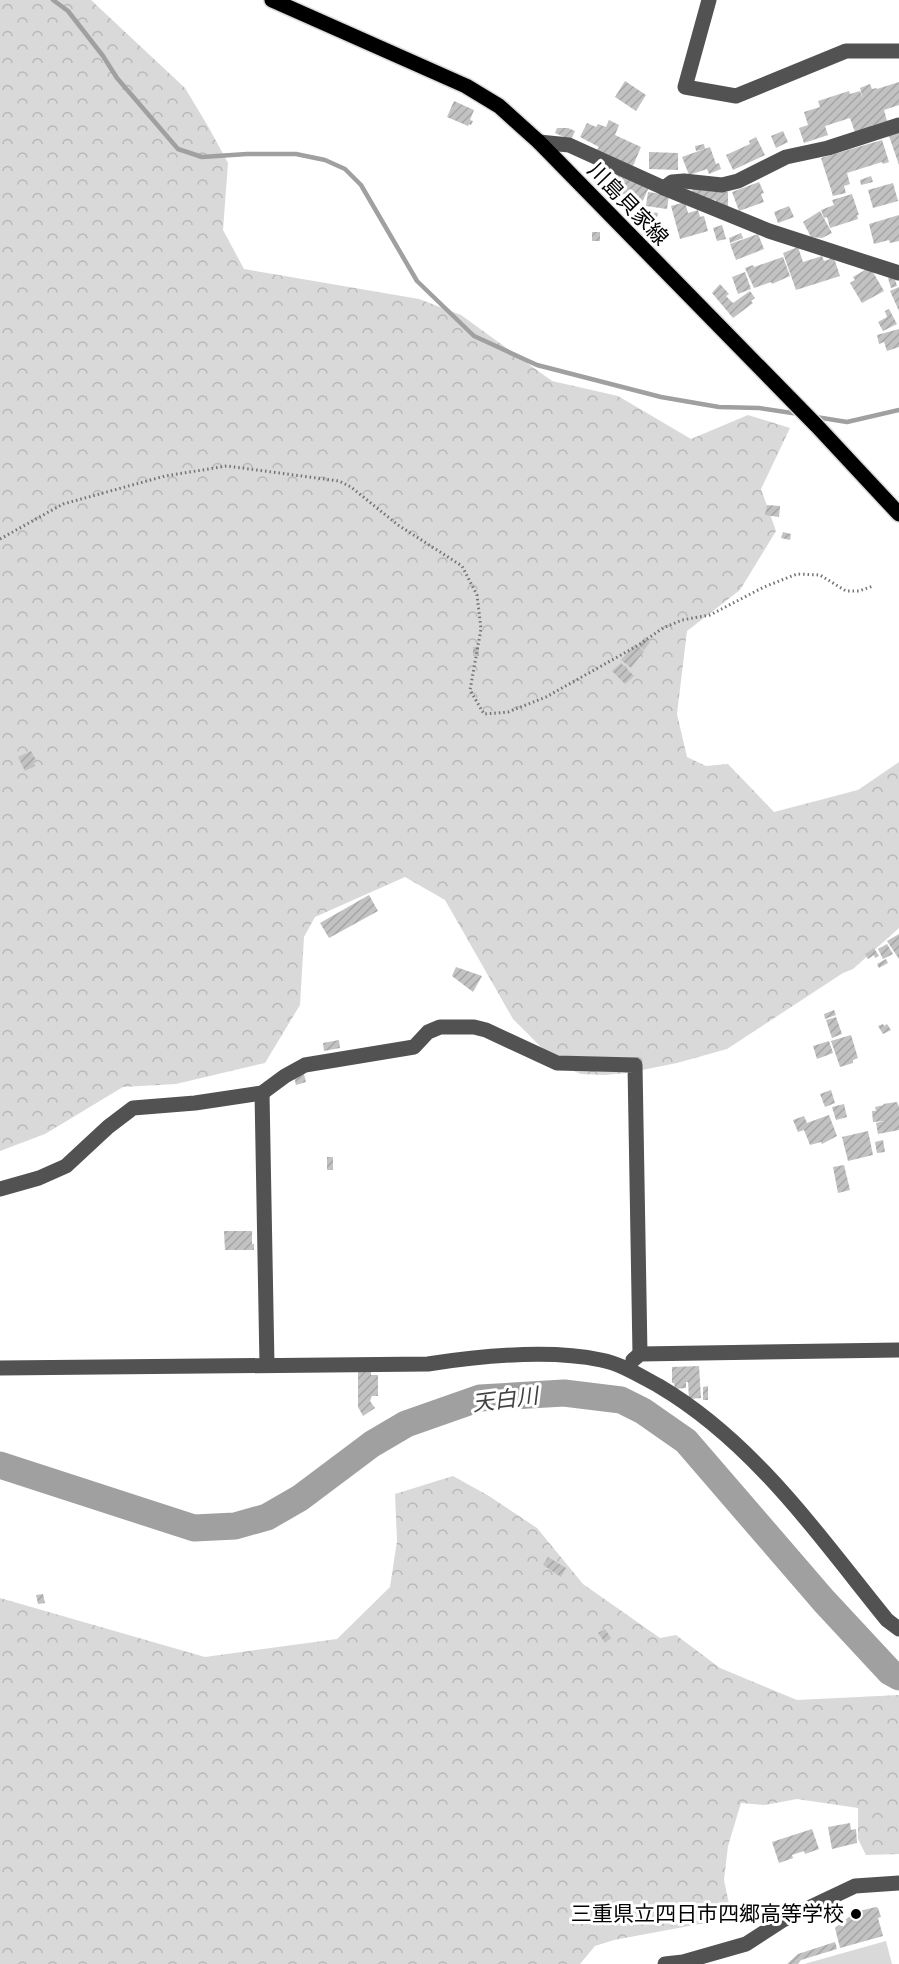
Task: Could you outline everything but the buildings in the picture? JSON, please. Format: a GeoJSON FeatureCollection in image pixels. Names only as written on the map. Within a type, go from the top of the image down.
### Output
{"type":"FeatureCollection","features":[{"type":"Feature","properties":{"kind":"main road","name":"川島貝家線"},"geometry":{"type":"LineString","coordinates":[[272,0],[466,86],[499,106],[539,142],[817,426],[899,514]]}},
{"type":"Feature","properties":{"kind":"street"},"geometry":{"type":"LineString","coordinates":[[709,0],[685,87],[736,96],[846,51],[899,51]]}},
{"type":"Feature","properties":{"kind":"street"},"geometry":{"type":"LineString","coordinates":[[664,188],[672,182],[722,185],[738,181],[786,157],[828,148],[899,126]]}},
{"type":"Feature","properties":{"kind":"street"},"geometry":{"type":"LineString","coordinates":[[539,142],[569,145],[664,188],[769,231],[899,273]]}},
{"type":"Feature","properties":{"kind":"street"},"geometry":{"type":"LineString","coordinates":[[0,1189],[39,1178],[66,1166],[108,1126],[133,1108],[195,1103],[262,1093],[305,1065],[414,1047],[428,1032],[440,1027],[474,1027],[486,1030],[556,1063],[635,1065],[640,1354]]}},
{"type":"Feature","properties":{"kind":"street"},"geometry":{"type":"LineString","coordinates":[[262,1093],[267,1365]]}},
{"type":"Feature","properties":{"kind":"street"},"geometry":{"type":"LineString","coordinates":[[624,1367],[640,1354],[899,1350]]}},
{"type":"Feature","properties":{"kind":"street"},"geometry":{"type":"LineString","coordinates":[[0,1368],[428,1364],[484,1356],[546,1355],[578,1356],[602,1360],[624,1367],[674,1395],[700,1413],[747,1454],[777,1485],[887,1620],[899,1629]]}},
{"type":"Feature","properties":{"kind":"street"},"geometry":{"type":"LineString","coordinates":[[665,1964],[683,1962],[746,1944],[783,1920],[855,1886],[899,1883]]}},
{"type":"Feature","properties":{"kind":"path"},"geometry":{"type":"LineString","coordinates":[[0,539],[63,504],[165,476],[227,466],[339,481],[351,487],[398,525],[462,566],[477,595],[482,629],[470,690],[484,714],[508,712],[546,697],[637,646],[663,628],[682,620],[710,615],[764,587],[798,574],[820,575],[846,591],[859,591],[873,586]]}},
{"type":"Feature","properties":{"kind":"green space"},"geometry":{"type":"Polygon","coordinates":[[[0,0],[91,0],[185,88],[228,163],[223,230],[244,269],[419,299],[461,315],[552,381],[618,396],[691,439],[748,415],[790,428],[761,489],[776,531],[740,590],[687,631],[677,714],[687,757],[706,766],[728,764],[774,812],[858,790],[899,762],[899,928],[853,969],[843,973],[727,1049],[677,1063],[627,1073],[581,1074],[559,1065],[513,1019],[445,900],[405,877],[315,917],[304,937],[300,1005],[265,1063],[176,1084],[123,1087],[45,1134],[0,1151],[0,0]]]}},
{"type":"Feature","properties":{"kind":"green space"},"geometry":{"type":"Polygon","coordinates":[[[453,1476],[489,1496],[537,1528],[583,1584],[660,1638],[676,1635],[720,1668],[797,1700],[899,1695],[899,1854],[866,1855],[858,1839],[858,1808],[797,1799],[765,1805],[741,1803],[728,1846],[724,1880],[732,1918],[614,1940],[595,1946],[580,1964],[0,1964],[0,1598],[205,1657],[337,1639],[390,1587],[397,1541],[395,1494],[453,1476]]]}},
{"type":"Feature","properties":{"kind":"green space"},"geometry":{"type":"Polygon","coordinates":[[[886,1941],[892,1964],[804,1964],[886,1941]]]}},
{"type":"Feature","properties":{"kind":"waterway"},"geometry":{"type":"LineString","coordinates":[[53,0],[68,11],[117,78],[178,149],[202,157],[296,154],[325,160],[345,169],[361,185],[417,281],[474,336],[537,365],[661,397],[719,407],[759,408],[799,414]]}},
{"type":"Feature","properties":{"kind":"waterway"},"geometry":{"type":"LineString","coordinates":[[816,417],[847,422],[899,410]]}},
{"type":"Feature","properties":{"kind":"waterway","name":"天白川"},"geometry":{"type":"LineString","coordinates":[[0,1465],[194,1528],[235,1526],[267,1517],[300,1498],[372,1444],[406,1424],[480,1398],[564,1393],[621,1400],[643,1411],[686,1441],[824,1601],[890,1672],[899,1677]]}},
{"type":"Feature","properties":{"kind":"place","name":"三重県立四日市四郷高等学校"},"geometry":{"type":"Point","coordinates":[856,1914]}}]}
